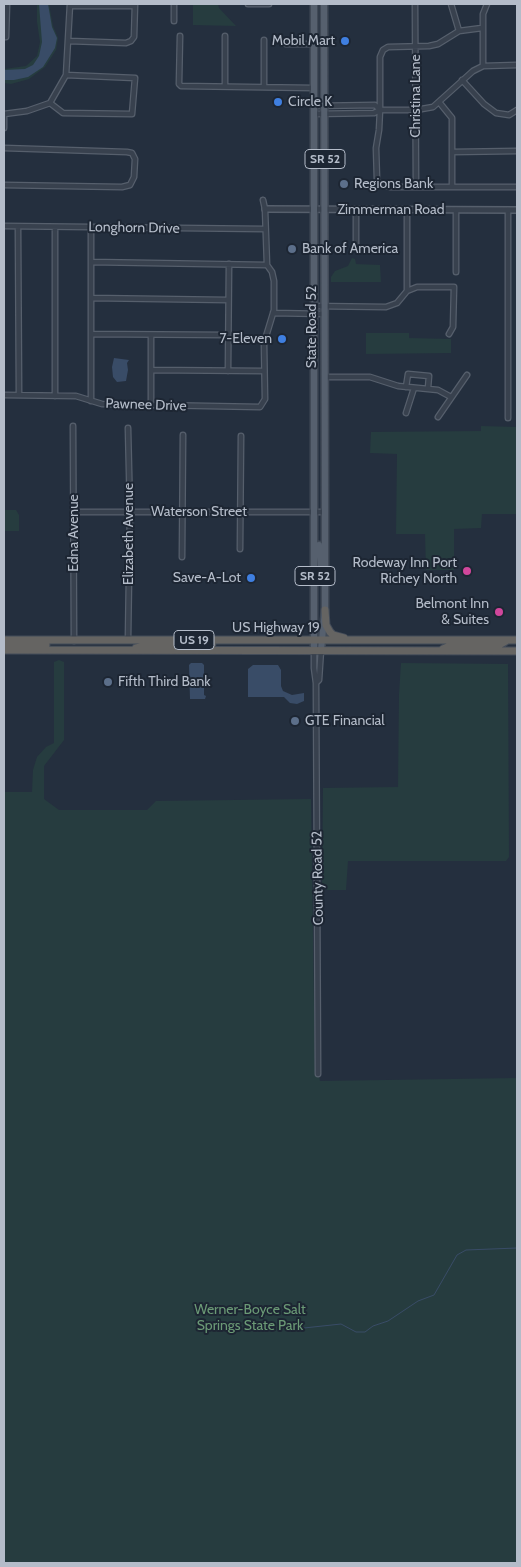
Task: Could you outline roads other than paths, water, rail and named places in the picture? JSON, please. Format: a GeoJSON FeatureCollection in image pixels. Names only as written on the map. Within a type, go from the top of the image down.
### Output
{"type":"FeatureCollection","features":[{"type":"Feature","properties":{"kind":"highway"},"geometry":{"type":"LineString","coordinates":[[324,610],[326,625],[330,632],[333,635],[352,640]]}},
{"type":"Feature","properties":{"kind":"highway","name":"US Highway 19"},"geometry":{"type":"LineString","coordinates":[[4,640],[517,640]]}},
{"type":"Feature","properties":{"kind":"highway"},"geometry":{"type":"LineString","coordinates":[[4,646],[66,645],[74,640]]}},
{"type":"Feature","properties":{"kind":"highway"},"geometry":{"type":"LineString","coordinates":[[121,651],[145,646],[177,646],[185,640]]}},
{"type":"Feature","properties":{"kind":"highway"},"geometry":{"type":"LineString","coordinates":[[181,651],[190,646],[215,644],[224,640]]}},
{"type":"Feature","properties":{"kind":"highway"},"geometry":{"type":"LineString","coordinates":[[441,650],[452,645],[498,645],[507,640]]}},
{"type":"Feature","properties":{"kind":"highway","name":"US Highway 19"},"geometry":{"type":"LineString","coordinates":[[4,650],[516,650]]}},
{"type":"Feature","properties":{"kind":"main road","name":"State Road 52"},"geometry":{"type":"LineString","coordinates":[[314,4],[315,527],[319,640]]}},
{"type":"Feature","properties":{"kind":"main road","name":"State Road 52"},"geometry":{"type":"LineString","coordinates":[[318,650],[324,610],[325,573],[324,4]]}},
{"type":"Feature","properties":{"kind":"main road"},"geometry":{"type":"LineString","coordinates":[[315,527],[318,536],[321,569],[325,573]]}},
{"type":"Feature","properties":{"kind":"street"},"geometry":{"type":"LineString","coordinates":[[4,38],[6,37],[7,4]]}},
{"type":"Feature","properties":{"kind":"street"},"geometry":{"type":"LineString","coordinates":[[174,4],[174,21]]}},
{"type":"Feature","properties":{"kind":"street"},"geometry":{"type":"LineString","coordinates":[[248,4],[269,4]]}},
{"type":"Feature","properties":{"kind":"street","name":"Christina Lane"},"geometry":{"type":"LineString","coordinates":[[415,4],[416,188]]}},
{"type":"Feature","properties":{"kind":"street"},"geometry":{"type":"LineString","coordinates":[[451,4],[459,31]]}},
{"type":"Feature","properties":{"kind":"street"},"geometry":{"type":"LineString","coordinates":[[483,66],[482,28],[483,14],[487,4]]}},
{"type":"Feature","properties":{"kind":"street"},"geometry":{"type":"LineString","coordinates":[[4,128],[4,114],[27,111],[50,104],[66,75],[70,5],[135,5],[134,37],[132,41],[126,43],[69,41]]}},
{"type":"Feature","properties":{"kind":"street"},"geometry":{"type":"LineString","coordinates":[[482,28],[459,31],[438,44],[388,46],[383,50],[380,57],[380,130],[376,148],[377,180],[380,184],[390,188],[517,187]]}},
{"type":"Feature","properties":{"kind":"street"},"geometry":{"type":"LineString","coordinates":[[180,36],[179,84],[181,86],[314,88]]}},
{"type":"Feature","properties":{"kind":"street"},"geometry":{"type":"LineString","coordinates":[[225,36],[225,86]]}},
{"type":"Feature","properties":{"kind":"street"},"geometry":{"type":"LineString","coordinates":[[264,40],[264,87]]}},
{"type":"Feature","properties":{"kind":"street"},"geometry":{"type":"LineString","coordinates":[[286,44],[314,44]]}},
{"type":"Feature","properties":{"kind":"street"},"geometry":{"type":"LineString","coordinates":[[314,114],[374,113],[380,110],[416,110],[433,107],[462,80],[483,66],[517,65]]}},
{"type":"Feature","properties":{"kind":"street"},"geometry":{"type":"LineString","coordinates":[[50,104],[63,113],[132,114],[135,78],[66,75]]}},
{"type":"Feature","properties":{"kind":"street"},"geometry":{"type":"LineString","coordinates":[[462,80],[484,104],[496,113],[509,115],[517,110]]}},
{"type":"Feature","properties":{"kind":"street"},"geometry":{"type":"LineString","coordinates":[[439,102],[452,118],[452,187]]}},
{"type":"Feature","properties":{"kind":"street"},"geometry":{"type":"LineString","coordinates":[[314,106],[374,105],[380,110]]}},
{"type":"Feature","properties":{"kind":"street"},"geometry":{"type":"LineString","coordinates":[[4,148],[127,152],[132,153],[135,159],[134,177],[130,185],[122,187],[4,185]]}},
{"type":"Feature","properties":{"kind":"street"},"geometry":{"type":"LineString","coordinates":[[452,152],[517,151]]}},
{"type":"Feature","properties":{"kind":"street"},"geometry":{"type":"LineString","coordinates":[[151,370],[264,371],[264,343],[273,314],[274,281],[272,272],[267,265],[263,200]]}},
{"type":"Feature","properties":{"kind":"street","name":"Zimmerman Road"},"geometry":{"type":"LineString","coordinates":[[264,209],[517,210]]}},
{"type":"Feature","properties":{"kind":"street"},"geometry":{"type":"LineString","coordinates":[[356,210],[356,246]]}},
{"type":"Feature","properties":{"kind":"street"},"geometry":{"type":"LineString","coordinates":[[407,210],[407,291]]}},
{"type":"Feature","properties":{"kind":"street"},"geometry":{"type":"LineString","coordinates":[[456,210],[456,272]]}},
{"type":"Feature","properties":{"kind":"street"},"geometry":{"type":"LineString","coordinates":[[508,210],[508,418]]}},
{"type":"Feature","properties":{"kind":"street","name":"Longhorn Drive"},"geometry":{"type":"LineString","coordinates":[[4,226],[264,229]]}},
{"type":"Feature","properties":{"kind":"street"},"geometry":{"type":"LineString","coordinates":[[18,226],[19,395]]}},
{"type":"Feature","properties":{"kind":"street"},"geometry":{"type":"LineString","coordinates":[[55,227],[55,396]]}},
{"type":"Feature","properties":{"kind":"street"},"geometry":{"type":"LineString","coordinates":[[91,227],[91,401]]}},
{"type":"Feature","properties":{"kind":"street"},"geometry":{"type":"LineString","coordinates":[[91,262],[267,265]]}},
{"type":"Feature","properties":{"kind":"street"},"geometry":{"type":"LineString","coordinates":[[228,264],[228,371]]}},
{"type":"Feature","properties":{"kind":"street"},"geometry":{"type":"LineString","coordinates":[[314,306],[386,307],[396,303],[407,291],[417,286],[454,287],[453,327],[450,334]]}},
{"type":"Feature","properties":{"kind":"street"},"geometry":{"type":"LineString","coordinates":[[91,298],[228,300]]}},
{"type":"Feature","properties":{"kind":"street"},"geometry":{"type":"LineString","coordinates":[[273,314],[325,314]]}},
{"type":"Feature","properties":{"kind":"street"},"geometry":{"type":"LineString","coordinates":[[91,334],[228,336]]}},
{"type":"Feature","properties":{"kind":"street"},"geometry":{"type":"LineString","coordinates":[[151,335],[151,406]]}},
{"type":"Feature","properties":{"kind":"street","name":"Pawnee Drive"},"geometry":{"type":"LineString","coordinates":[[4,395],[76,396],[102,404],[260,407],[264,399],[264,371]]}},
{"type":"Feature","properties":{"kind":"street"},"geometry":{"type":"LineString","coordinates":[[406,387],[408,374],[429,376],[428,388]]}},
{"type":"Feature","properties":{"kind":"street"},"geometry":{"type":"LineString","coordinates":[[438,417],[467,375]]}},
{"type":"Feature","properties":{"kind":"street"},"geometry":{"type":"LineString","coordinates":[[325,377],[370,377],[406,387],[438,390],[451,397]]}},
{"type":"Feature","properties":{"kind":"street"},"geometry":{"type":"LineString","coordinates":[[406,413],[414,388]]}},
{"type":"Feature","properties":{"kind":"street","name":"Edna Avenue"},"geometry":{"type":"LineString","coordinates":[[73,426],[74,640]]}},
{"type":"Feature","properties":{"kind":"street","name":"Elizabeth Avenue"},"geometry":{"type":"LineString","coordinates":[[128,428],[130,512],[128,640]]}},
{"type":"Feature","properties":{"kind":"street"},"geometry":{"type":"LineString","coordinates":[[182,557],[183,435]]}},
{"type":"Feature","properties":{"kind":"street"},"geometry":{"type":"LineString","coordinates":[[240,549],[241,436]]}},
{"type":"Feature","properties":{"kind":"street","name":"Waterson Street"},"geometry":{"type":"LineString","coordinates":[[74,512],[325,512]]}},
{"type":"Feature","properties":{"kind":"street","name":"County Road 52"},"geometry":{"type":"LineString","coordinates":[[318,650],[319,680],[316,683],[318,1074]]}},
{"type":"Feature","properties":{"kind":"water"},"geometry":{"type":"Polygon","coordinates":[[[39,4],[48,4],[52,27],[57,38],[55,48],[43,67],[28,77],[4,80],[4,70],[25,69],[33,65],[39,56],[42,42],[39,4]]]}},
{"type":"Feature","properties":{"kind":"water"},"geometry":{"type":"Polygon","coordinates":[[[114,358],[129,360],[127,363],[126,381],[117,382],[113,377],[112,367],[114,358]]]}},
{"type":"Feature","properties":{"kind":"water"},"geometry":{"type":"Polygon","coordinates":[[[191,663],[202,663],[204,665],[205,699],[190,699],[189,665],[191,663]]]}},
{"type":"Feature","properties":{"kind":"water"},"geometry":{"type":"Polygon","coordinates":[[[253,665],[278,665],[281,670],[281,686],[283,691],[292,695],[304,693],[304,701],[297,704],[290,703],[284,697],[248,697],[248,669],[253,665]]]}},
{"type":"Feature","properties":{"kind":"waterway"},"geometry":{"type":"LineString","coordinates":[[304,1328],[341,1324],[356,1332],[365,1332],[373,1326],[388,1321],[418,1301],[434,1295],[457,1255],[466,1250],[517,1248]]}},
{"type":"Feature","properties":{"kind":"place","name":"Mobil Mart"},"geometry":{"type":"Point","coordinates":[345,41]}},
{"type":"Feature","properties":{"kind":"place","name":"Circle K"},"geometry":{"type":"Point","coordinates":[278,102]}},
{"type":"Feature","properties":{"kind":"place","name":"Regions Bank"},"geometry":{"type":"Point","coordinates":[344,184]}},
{"type":"Feature","properties":{"kind":"place","name":"Bank of America"},"geometry":{"type":"Point","coordinates":[292,249]}},
{"type":"Feature","properties":{"kind":"place","name":"7-Eleven"},"geometry":{"type":"Point","coordinates":[282,339]}},
{"type":"Feature","properties":{"kind":"place","name":"Rodeway Inn Port Richey North"},"geometry":{"type":"Point","coordinates":[467,571]}},
{"type":"Feature","properties":{"kind":"place","name":"Save-A-Lot"},"geometry":{"type":"Point","coordinates":[251,578]}},
{"type":"Feature","properties":{"kind":"place","name":"Belmont Inn & Suites"},"geometry":{"type":"Point","coordinates":[499,612]}},
{"type":"Feature","properties":{"kind":"place","name":"Fifth Third Bank"},"geometry":{"type":"Point","coordinates":[108,682]}},
{"type":"Feature","properties":{"kind":"place","name":"GTE Financial"},"geometry":{"type":"Point","coordinates":[295,721]}},
{"type":"Feature","properties":{"kind":"park label","name":"Werner-Boyce Salt Springs State Park"},"geometry":{"type":"Point","coordinates":[250,1318]}}]}
